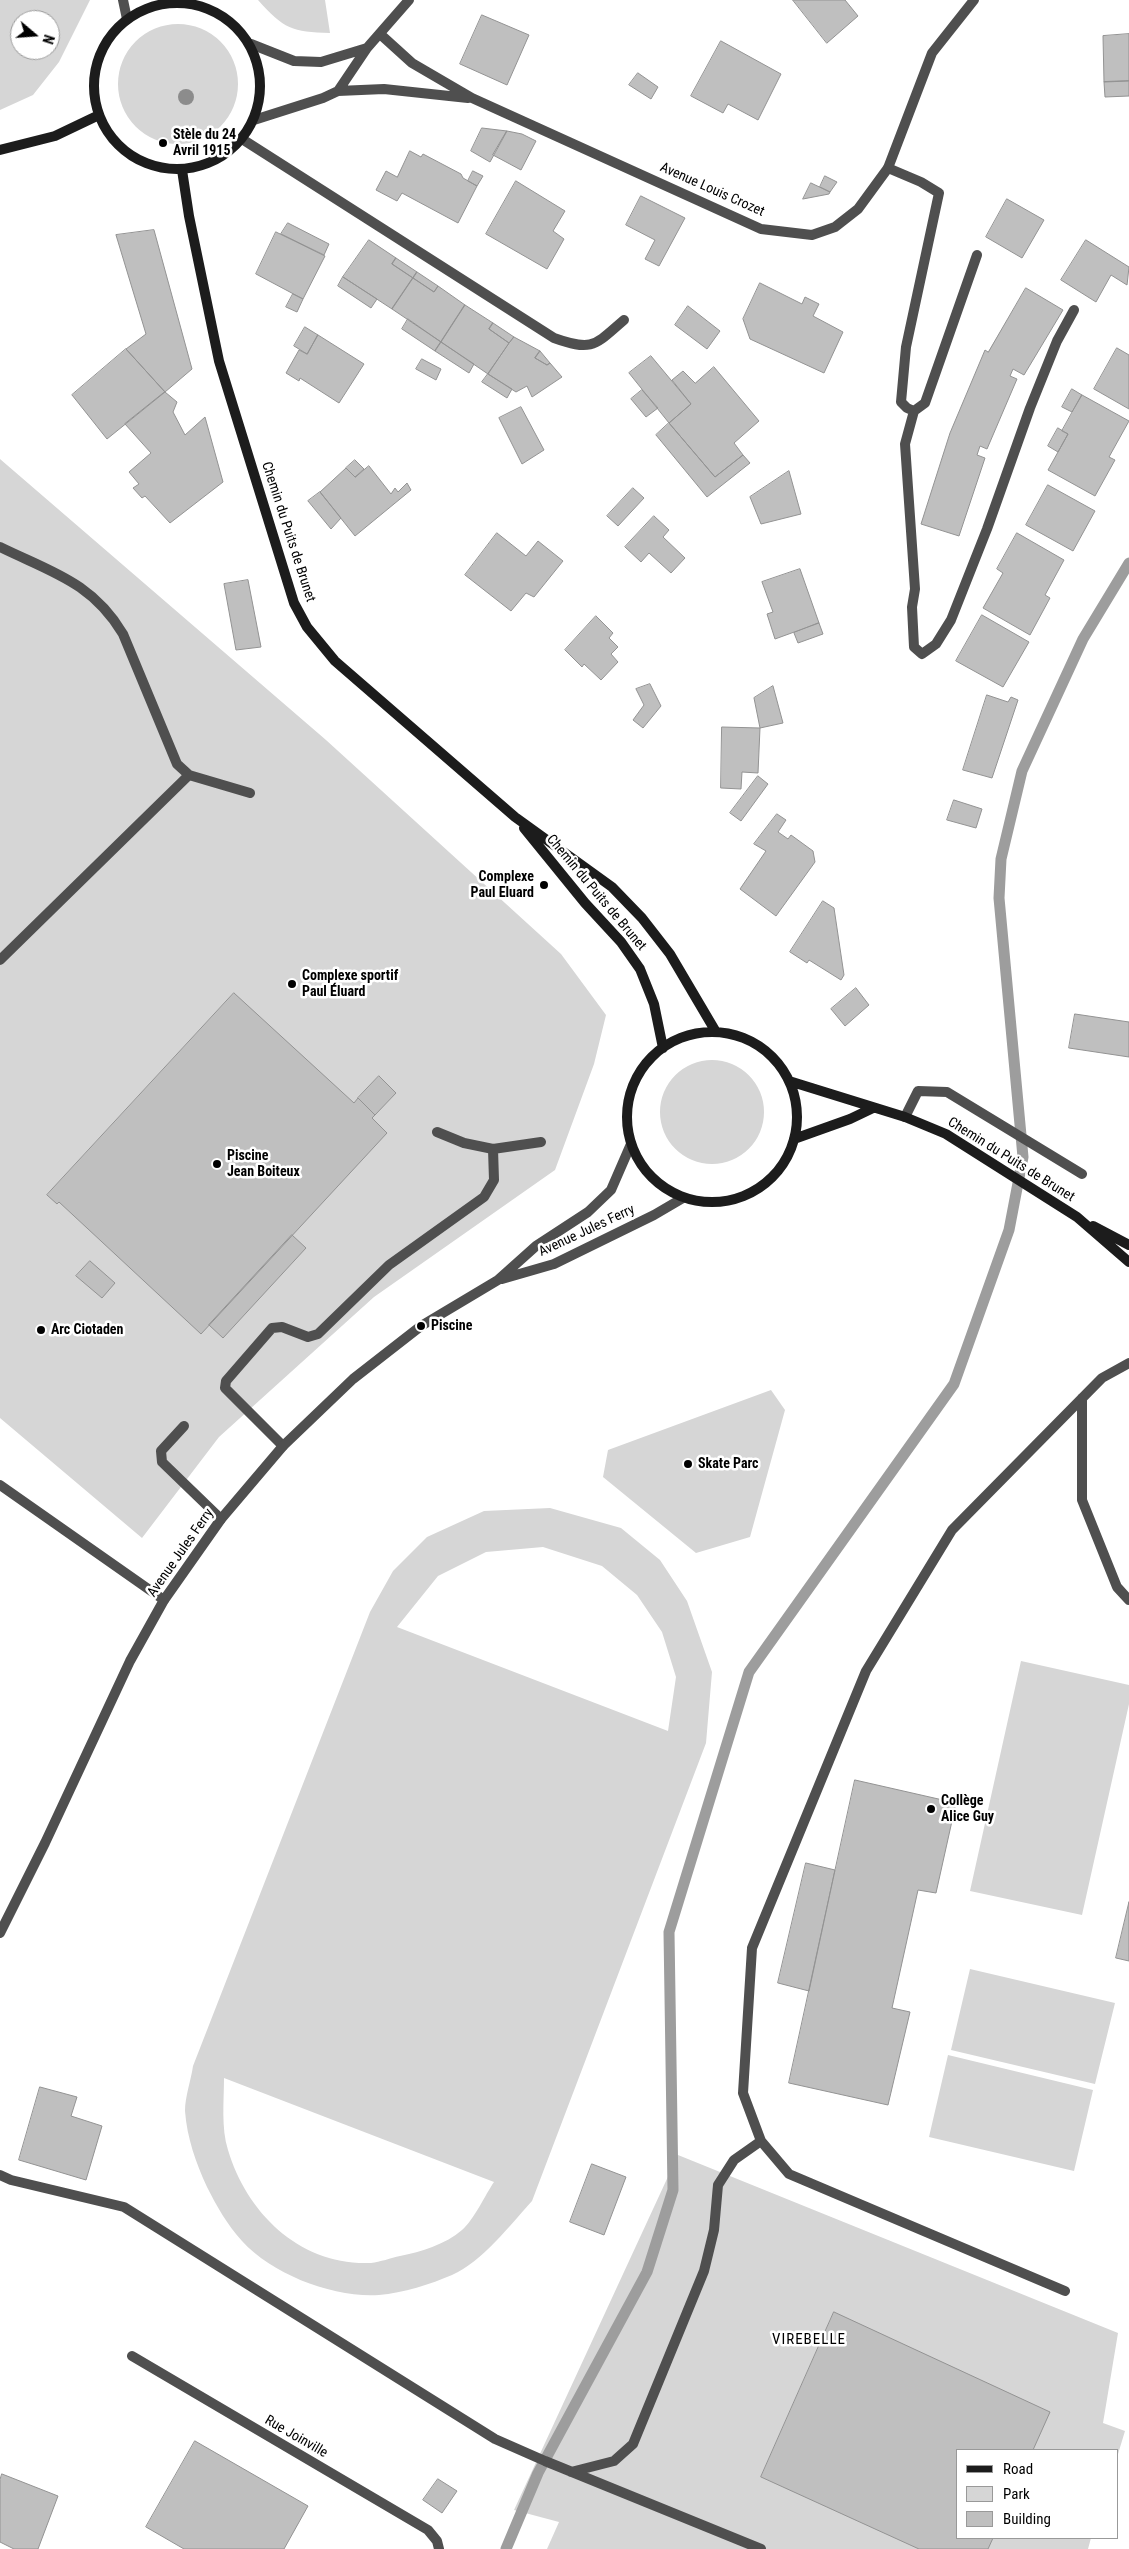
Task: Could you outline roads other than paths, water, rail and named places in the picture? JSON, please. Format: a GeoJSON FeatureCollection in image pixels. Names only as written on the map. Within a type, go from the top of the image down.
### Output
{"type":"FeatureCollection","features":[{"type":"Feature","properties":{"kind":"street"},"geometry":{"type":"LineString","coordinates":[[123,0],[127,18]]}},
{"type":"Feature","properties":{"kind":"street"},"geometry":{"type":"LineString","coordinates":[[338,91],[367,48],[409,0]]}},
{"type":"Feature","properties":{"kind":"street","name":"Avenue Louis Crozet"},"geometry":{"type":"LineString","coordinates":[[472,98],[761,229],[812,235],[835,227],[858,209],[888,168],[932,53],[974,0]]}},
{"type":"Feature","properties":{"kind":"street"},"geometry":{"type":"LineString","coordinates":[[167,1],[192,3],[216,10],[235,25],[251,44],[260,68],[261,94],[254,120],[242,139],[225,155],[212,162],[182,170],[156,167],[131,156],[112,138],[99,115],[94,89],[97,62],[108,38],[127,18],[146,7],[167,1]]}},
{"type":"Feature","properties":{"kind":"street"},"geometry":{"type":"LineString","coordinates":[[380,34],[412,63],[472,98]]}},
{"type":"Feature","properties":{"kind":"street"},"geometry":{"type":"LineString","coordinates":[[251,44],[294,61],[321,62],[367,48]]}},
{"type":"Feature","properties":{"kind":"street"},"geometry":{"type":"LineString","coordinates":[[254,120],[338,91],[384,89],[472,98]]}},
{"type":"Feature","properties":{"kind":"street"},"geometry":{"type":"LineString","coordinates":[[0,150],[55,136],[99,115]]}},
{"type":"Feature","properties":{"kind":"street"},"geometry":{"type":"LineString","coordinates":[[242,139],[554,338],[577,346],[596,343],[624,320]]}},
{"type":"Feature","properties":{"kind":"street"},"geometry":{"type":"LineString","coordinates":[[888,168],[921,182],[939,193],[906,347],[901,402],[907,408],[914,411]]}},
{"type":"Feature","properties":{"kind":"street","name":"Chemin du Puits de Brunet"},"geometry":{"type":"LineString","coordinates":[[182,170],[189,216],[219,361],[294,604],[307,627],[335,661],[515,817],[612,886],[642,918],[670,954],[716,1032]]}},
{"type":"Feature","properties":{"kind":"street"},"geometry":{"type":"LineString","coordinates":[[977,254],[925,403],[914,411],[906,444],[915,589],[912,607],[914,647],[922,654],[936,644],[951,620],[987,529],[1030,408],[1057,341],[1074,310]]}},
{"type":"Feature","properties":{"kind":"street"},"geometry":{"type":"LineString","coordinates":[[0,547],[73,582],[93,595],[110,614],[122,634],[177,764],[189,775],[250,792]]}},
{"type":"Feature","properties":{"kind":"street"},"geometry":{"type":"LineString","coordinates":[[0,960],[189,775]]}},
{"type":"Feature","properties":{"kind":"street","name":"Chemin du Puits de Brunet"},"geometry":{"type":"LineString","coordinates":[[515,817],[585,903],[621,942],[640,969],[654,1004],[663,1048]]}},
{"type":"Feature","properties":{"kind":"street"},"geometry":{"type":"LineString","coordinates":[[716,1032],[738,1037],[759,1047],[776,1062],[789,1080],[796,1109],[794,1139],[785,1161],[770,1179],[752,1193],[730,1200],[706,1202],[683,1198],[666,1189],[651,1177],[640,1162],[632,1144],[627,1122],[629,1099],[637,1078],[648,1062],[663,1048],[680,1039],[698,1033],[716,1032]]}},
{"type":"Feature","properties":{"kind":"street","name":"Chemin du Puits de Brunet"},"geometry":{"type":"LineString","coordinates":[[789,1080],[905,1117],[946,1134],[1052,1200],[1077,1218],[1129,1262]]}},
{"type":"Feature","properties":{"kind":"street"},"geometry":{"type":"LineString","coordinates":[[905,1117],[918,1091],[948,1092],[1082,1174]]}},
{"type":"Feature","properties":{"kind":"street"},"geometry":{"type":"LineString","coordinates":[[794,1139],[850,1119],[873,1108]]}},
{"type":"Feature","properties":{"kind":"street"},"geometry":{"type":"LineString","coordinates":[[437,1132],[464,1143],[493,1149],[541,1142]]}},
{"type":"Feature","properties":{"kind":"street","name":"Avenue Jules Ferry"},"geometry":{"type":"LineString","coordinates":[[0,1933],[45,1843],[130,1661],[164,1600],[220,1519],[283,1446],[353,1379],[421,1326],[498,1280],[536,1246],[588,1212],[611,1190],[632,1144]]}},
{"type":"Feature","properties":{"kind":"street"},"geometry":{"type":"LineString","coordinates":[[283,1446],[225,1388],[226,1381],[272,1328],[282,1327],[308,1337],[318,1334],[389,1265],[484,1197],[494,1180],[493,1149]]}},
{"type":"Feature","properties":{"kind":"street","name":"Avenue Jules Ferry"},"geometry":{"type":"LineString","coordinates":[[498,1280],[554,1264],[654,1215],[683,1198]]}},
{"type":"Feature","properties":{"kind":"street","name":"Chemin du Puits de Brunet"},"geometry":{"type":"LineString","coordinates":[[1077,1218],[1129,1245]]}},
{"type":"Feature","properties":{"kind":"street"},"geometry":{"type":"LineString","coordinates":[[1066,2291],[789,2174],[761,2141],[743,2093],[752,1948],[866,1671],[952,1530],[1102,1378],[1129,1363]]}},
{"type":"Feature","properties":{"kind":"street"},"geometry":{"type":"LineString","coordinates":[[1082,1398],[1082,1500],[1117,1587],[1129,1600]]}},
{"type":"Feature","properties":{"kind":"street"},"geometry":{"type":"LineString","coordinates":[[184,1426],[161,1451],[162,1462],[179,1481],[220,1519]]}},
{"type":"Feature","properties":{"kind":"street"},"geometry":{"type":"LineString","coordinates":[[0,1485],[164,1600]]}},
{"type":"Feature","properties":{"kind":"street"},"geometry":{"type":"LineString","coordinates":[[571,2472],[614,2461],[633,2444],[704,2271],[714,2230],[718,2185],[734,2160],[761,2141]]}},
{"type":"Feature","properties":{"kind":"street"},"geometry":{"type":"LineString","coordinates":[[0,2175],[11,2180],[124,2207],[495,2439],[761,2549]]}},
{"type":"Feature","properties":{"kind":"street","name":"Rue Joinville"},"geometry":{"type":"LineString","coordinates":[[132,2356],[428,2530],[437,2541],[439,2549]]}},
{"type":"Feature","properties":{"kind":"waterway"},"geometry":{"type":"LineString","coordinates":[[506,2549],[538,2473],[647,2272],[673,2190],[669,1932],[749,1672],[954,1384],[1009,1230],[1023,1157],[999,898],[1001,859],[1022,771],[1083,639],[1129,563]]}},
{"type":"Feature","properties":{"kind":"place","name":"Stèle du 24 Avril 1915"},"geometry":{"type":"Point","coordinates":[163,143]}},
{"type":"Feature","properties":{"kind":"place","name":"Complexe Paul Eluard"},"geometry":{"type":"Point","coordinates":[544,885]}},
{"type":"Feature","properties":{"kind":"place","name":"Complexe sportif Paul Éluard"},"geometry":{"type":"Point","coordinates":[292,984]}},
{"type":"Feature","properties":{"kind":"place","name":"Piscine Jean Boiteux"},"geometry":{"type":"Point","coordinates":[217,1164]}},
{"type":"Feature","properties":{"kind":"place","name":"Piscine"},"geometry":{"type":"Point","coordinates":[421,1326]}},
{"type":"Feature","properties":{"kind":"place","name":"Arc Ciotaden"},"geometry":{"type":"Point","coordinates":[41,1330]}},
{"type":"Feature","properties":{"kind":"place","name":"Skate Parc"},"geometry":{"type":"Point","coordinates":[688,1464]}},
{"type":"Feature","properties":{"kind":"place","name":"Collège Alice Guy"},"geometry":{"type":"Point","coordinates":[931,1809]}},
{"type":"Feature","properties":{"kind":"district","name":"VIREBELLE"},"geometry":{"type":"Point","coordinates":[809,2340]}}]}
